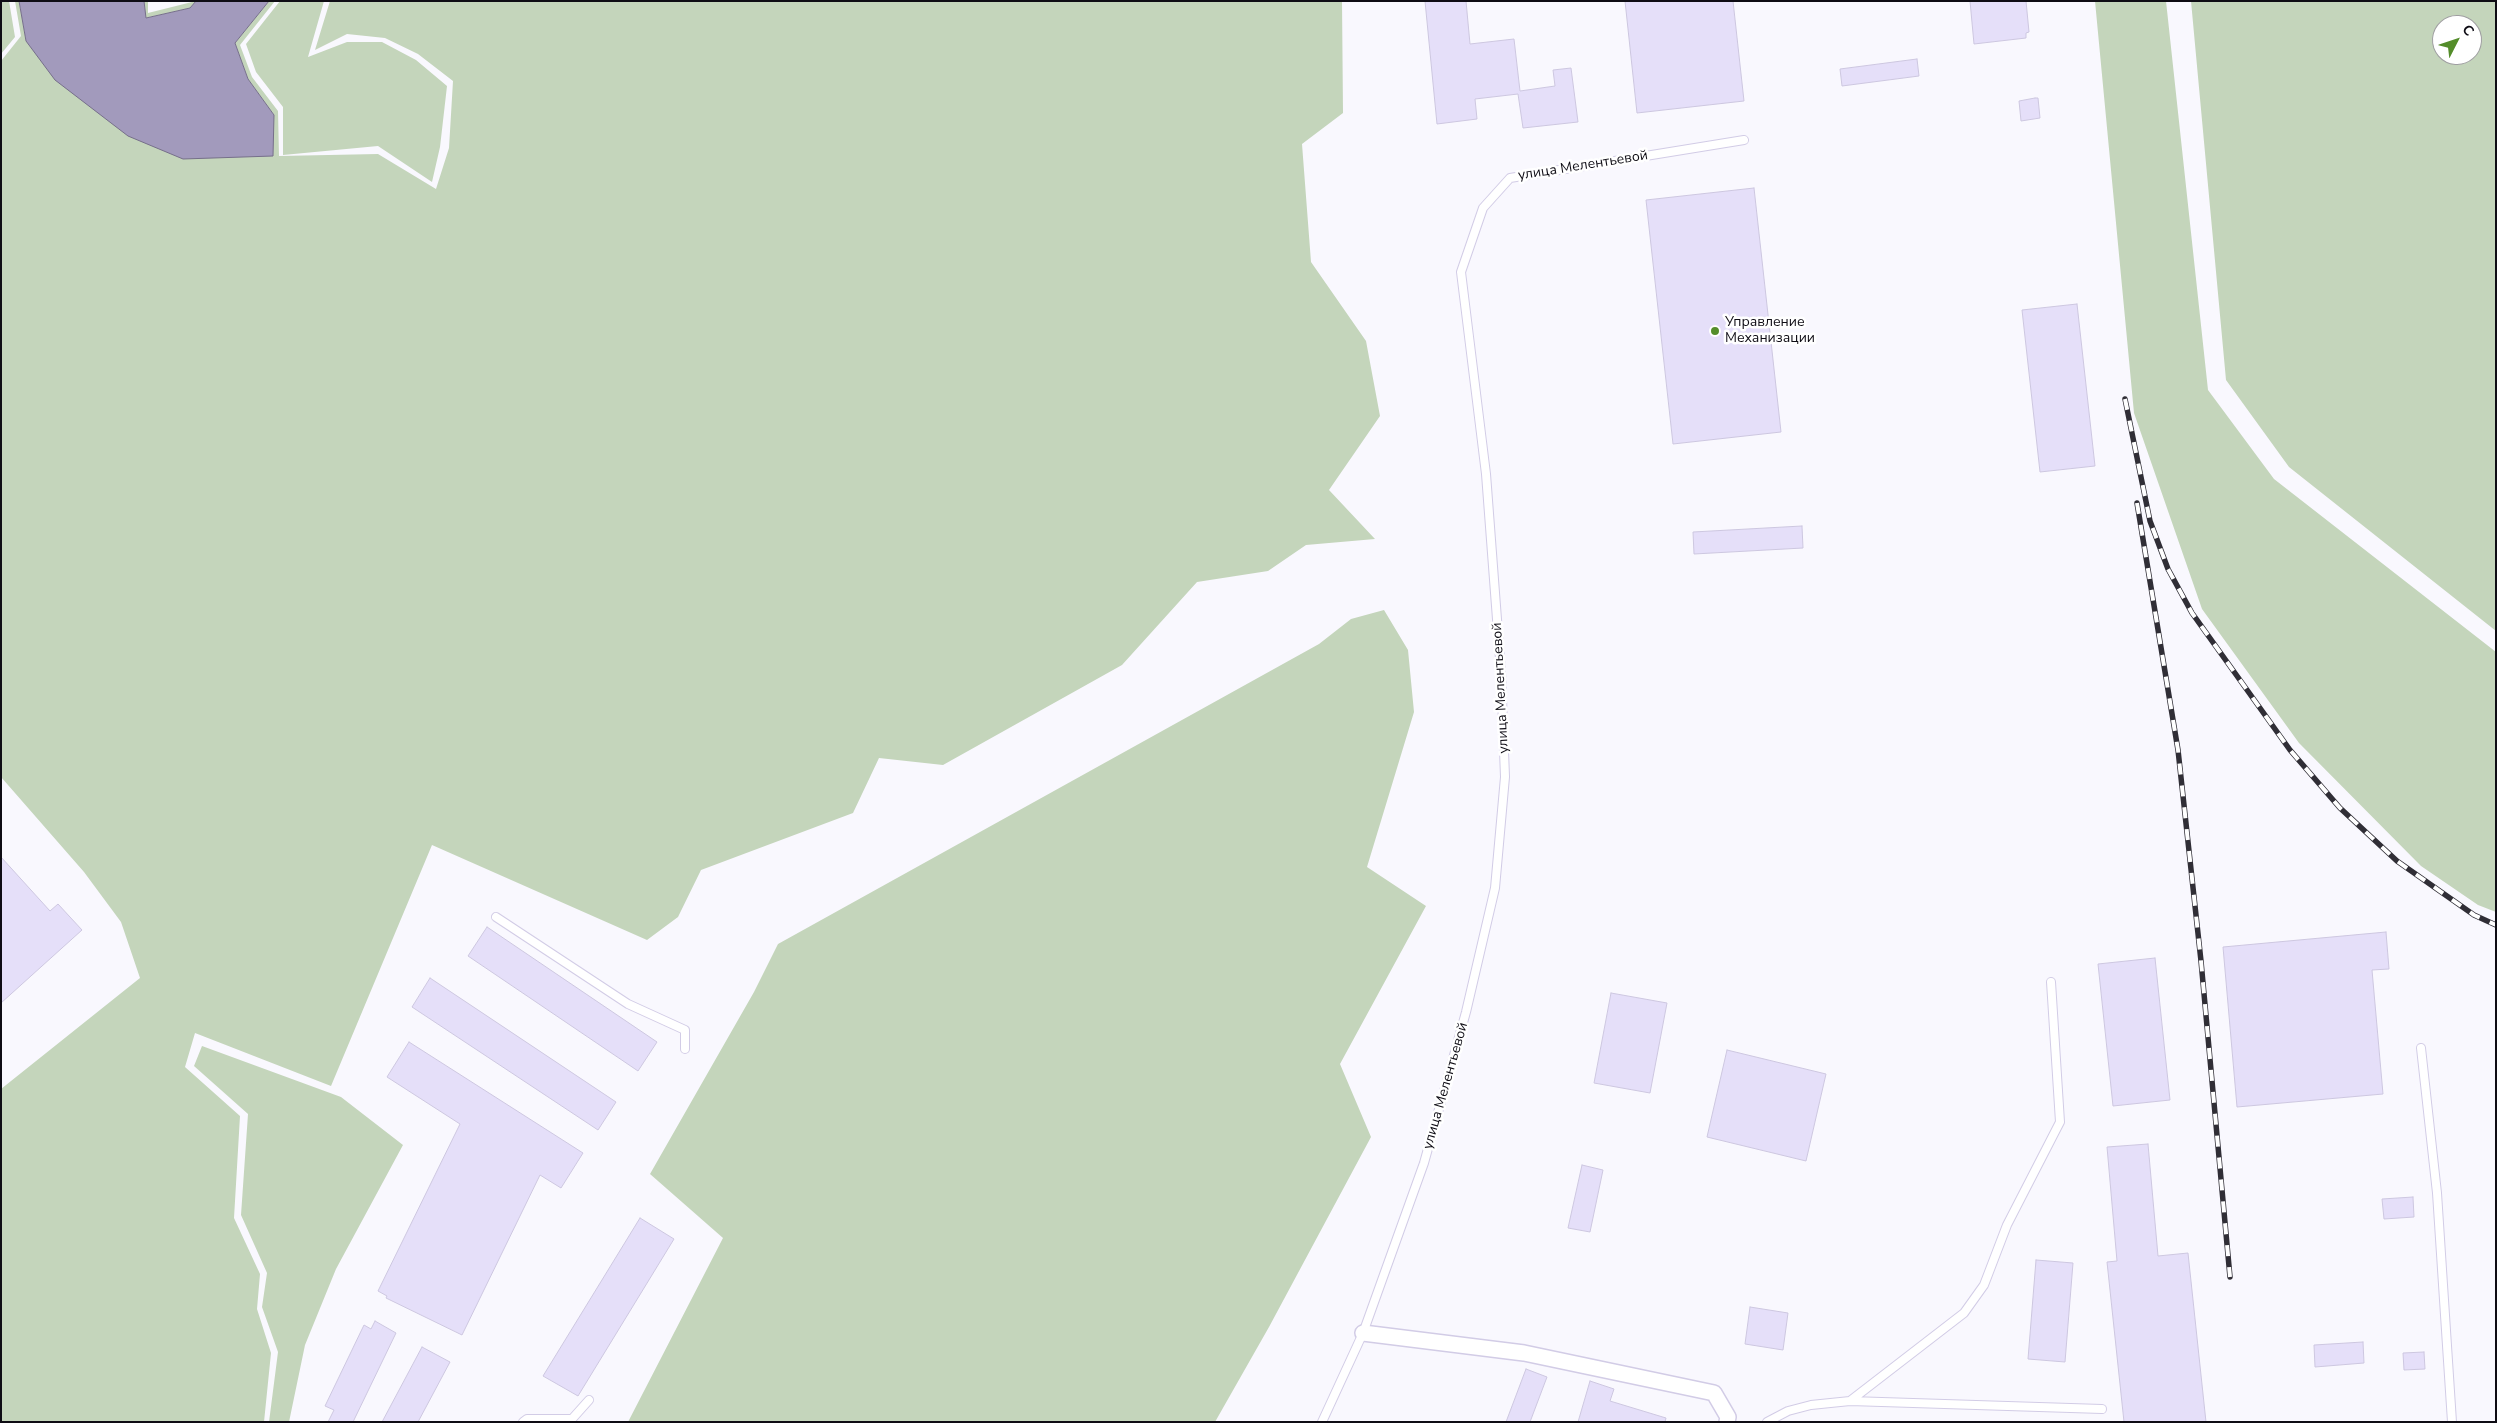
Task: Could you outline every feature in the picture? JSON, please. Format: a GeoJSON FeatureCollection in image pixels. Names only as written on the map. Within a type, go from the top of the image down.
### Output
{"type":"FeatureCollection","features":[{"type":"Feature","properties":{"kind":"street"},"geometry":{"type":"LineString","coordinates":[[1362,1333],[1524,1353],[1714,1393],[1728,1417],[1728,1422]]}},
{"type":"Feature","properties":{"kind":"lane","name":"улица Мелентьевой"},"geometry":{"type":"LineString","coordinates":[[1322,1422],[1362,1333],[1424,1163],[1466,1012],[1496,879],[1505,777],[1501,672],[1486,474],[1461,272],[1482,208],[1510,178],[1744,140]]}},
{"type":"Feature","properties":{"kind":"lane"},"geometry":{"type":"LineString","coordinates":[[496,917],[628,1004],[685,1030],[685,1050]]}},
{"type":"Feature","properties":{"kind":"lane"},"geometry":{"type":"LineString","coordinates":[[1850,1401],[1964,1313],[1984,1285],[2007,1225],[2060,1122],[2051,982]]}},
{"type":"Feature","properties":{"kind":"lane"},"geometry":{"type":"LineString","coordinates":[[2421,1048],[2437,1193],[2452,1422]]}},
{"type":"Feature","properties":{"kind":"lane"},"geometry":{"type":"LineString","coordinates":[[522,1422],[527,1420],[572,1419],[589,1400]]}},
{"type":"Feature","properties":{"kind":"lane"},"geometry":{"type":"LineString","coordinates":[[1767,1422],[1788,1411],[1810,1405],[1850,1401],[2102,1409]]}},
{"type":"Feature","properties":{"kind":"green space"},"geometry":{"type":"Polygon","coordinates":[[[1,1],[9,1],[15,37],[1,54],[1,1]]]}},
{"type":"Feature","properties":{"kind":"green space"},"geometry":{"type":"Polygon","coordinates":[[[15,1],[19,1],[26,41],[274,115],[248,79],[235,43],[269,1],[275,1],[240,45],[252,77],[278,111],[279,156],[378,154],[436,189],[449,148],[453,81],[418,54],[385,38],[347,34],[315,50],[330,1],[1342,1],[1343,113],[1302,144],[1311,262],[1366,341],[1380,416],[1329,490],[1375,539],[1306,545],[1268,571],[1197,582],[1122,665],[943,765],[879,758],[853,813],[701,870],[678,917],[647,940],[432,845],[331,1086],[195,1033],[185,1067],[240,1116],[234,1218],[260,1274],[257,1309],[271,1353],[264,1422],[1,1422],[1,1089],[140,978],[121,922],[84,872],[1,777],[1,61],[21,36],[15,1]]]}},
{"type":"Feature","properties":{"kind":"green space"},"geometry":{"type":"Polygon","coordinates":[[[144,1],[148,1],[148,13],[196,1],[190,8],[145,18],[144,1]]]}},
{"type":"Feature","properties":{"kind":"green space"},"geometry":{"type":"Polygon","coordinates":[[[280,1],[324,1],[308,57],[347,42],[382,42],[416,60],[447,86],[440,147],[432,182],[378,146],[283,155],[283,107],[256,72],[246,44],[280,1]]]}},
{"type":"Feature","properties":{"kind":"green space"},"geometry":{"type":"Polygon","coordinates":[[[2095,1],[2166,1],[2208,390],[2274,479],[2496,652],[2496,912],[2478,905],[2421,866],[2299,743],[2202,609],[2134,413],[2095,1]]]}},
{"type":"Feature","properties":{"kind":"green space"},"geometry":{"type":"Polygon","coordinates":[[[2191,1],[2496,1],[2496,631],[2289,467],[2226,380],[2191,1]]]}},
{"type":"Feature","properties":{"kind":"green space"},"geometry":{"type":"Polygon","coordinates":[[[1384,610],[1408,650],[1414,712],[1367,867],[1426,906],[1340,1064],[1371,1137],[1269,1327],[1215,1422],[628,1422],[723,1238],[650,1174],[754,992],[778,944],[1319,644],[1351,619],[1384,610]]]}},
{"type":"Feature","properties":{"kind":"green space"},"geometry":{"type":"Polygon","coordinates":[[[202,1046],[341,1097],[403,1145],[336,1269],[305,1345],[289,1422],[269,1422],[278,1352],[262,1307],[267,1273],[241,1215],[248,1114],[194,1066],[202,1046]]]}},
{"type":"Feature","properties":{"kind":"shaded area"},"geometry":{"type":"Polygon","coordinates":[[[19,1],[144,1],[146,18],[190,8],[196,1],[269,1],[235,43],[248,79],[274,115],[273,156],[183,159],[128,136],[55,80],[26,41],[19,1]]]}},
{"type":"Feature","properties":{"kind":"building"},"geometry":{"type":"Polygon","coordinates":[[[1425,1],[1466,1],[1470,44],[1514,39],[1520,91],[1555,86],[1553,70],[1571,68],[1578,122],[1523,128],[1518,94],[1475,99],[1477,119],[1437,124],[1425,1]]]}},
{"type":"Feature","properties":{"kind":"building"},"geometry":{"type":"Polygon","coordinates":[[[1625,1],[1733,1],[1744,101],[1637,113],[1625,1]]]}},
{"type":"Feature","properties":{"kind":"building"},"geometry":{"type":"Polygon","coordinates":[[[1970,1],[2026,1],[2029,32],[2026,33],[2026,38],[1974,44],[1970,1]]]}},
{"type":"Feature","properties":{"kind":"building"},"geometry":{"type":"Polygon","coordinates":[[[1917,59],[1919,76],[1842,86],[1840,69],[1917,59]]]}},
{"type":"Feature","properties":{"kind":"building"},"geometry":{"type":"Polygon","coordinates":[[[2038,98],[2040,118],[2021,121],[2019,101],[2038,98]]]}},
{"type":"Feature","properties":{"kind":"building","name":"Управление Механизации"},"geometry":{"type":"Polygon","coordinates":[[[1754,188],[1781,432],[1673,444],[1646,200],[1754,188]]]}},
{"type":"Feature","properties":{"kind":"building"},"geometry":{"type":"Polygon","coordinates":[[[2077,304],[2095,466],[2040,472],[2022,310],[2077,304]]]}},
{"type":"Feature","properties":{"kind":"building"},"geometry":{"type":"Polygon","coordinates":[[[1802,526],[1803,548],[1694,554],[1693,532],[1802,526]]]}},
{"type":"Feature","properties":{"kind":"building"},"geometry":{"type":"Polygon","coordinates":[[[1,857],[50,911],[58,904],[82,930],[1,1003],[1,857]]]}},
{"type":"Feature","properties":{"kind":"building"},"geometry":{"type":"Polygon","coordinates":[[[487,927],[657,1042],[638,1071],[468,956],[487,927]]]}},
{"type":"Feature","properties":{"kind":"building"},"geometry":{"type":"Polygon","coordinates":[[[2386,932],[2389,969],[2372,970],[2383,1094],[2237,1107],[2223,947],[2386,932]]]}},
{"type":"Feature","properties":{"kind":"building"},"geometry":{"type":"Polygon","coordinates":[[[2155,958],[2170,1100],[2113,1106],[2098,964],[2155,958]]]}},
{"type":"Feature","properties":{"kind":"building"},"geometry":{"type":"Polygon","coordinates":[[[430,978],[616,1102],[598,1130],[412,1007],[430,978]]]}},
{"type":"Feature","properties":{"kind":"building"},"geometry":{"type":"Polygon","coordinates":[[[1611,993],[1667,1003],[1650,1093],[1594,1083],[1611,993]]]}},
{"type":"Feature","properties":{"kind":"building"},"geometry":{"type":"Polygon","coordinates":[[[409,1042],[583,1153],[561,1188],[540,1175],[462,1335],[386,1298],[387,1296],[378,1291],[460,1124],[387,1077],[409,1042]]]}},
{"type":"Feature","properties":{"kind":"building"},"geometry":{"type":"Polygon","coordinates":[[[1727,1050],[1826,1074],[1806,1161],[1707,1137],[1727,1050]]]}},
{"type":"Feature","properties":{"kind":"building"},"geometry":{"type":"Polygon","coordinates":[[[2148,1144],[2158,1256],[2188,1253],[2206,1422],[2124,1422],[2107,1262],[2117,1261],[2107,1147],[2148,1144]]]}},
{"type":"Feature","properties":{"kind":"building"},"geometry":{"type":"Polygon","coordinates":[[[1582,1165],[1603,1170],[1590,1232],[1568,1228],[1582,1165]]]}},
{"type":"Feature","properties":{"kind":"building"},"geometry":{"type":"Polygon","coordinates":[[[2413,1197],[2414,1217],[2384,1219],[2382,1199],[2413,1197]]]}},
{"type":"Feature","properties":{"kind":"building"},"geometry":{"type":"Polygon","coordinates":[[[640,1218],[674,1239],[578,1396],[543,1376],[640,1218]]]}},
{"type":"Feature","properties":{"kind":"building"},"geometry":{"type":"Polygon","coordinates":[[[2036,1260],[2073,1263],[2065,1362],[2028,1359],[2036,1260]]]}},
{"type":"Feature","properties":{"kind":"building"},"geometry":{"type":"Polygon","coordinates":[[[1750,1307],[1788,1313],[1783,1350],[1745,1344],[1750,1307]]]}},
{"type":"Feature","properties":{"kind":"building"},"geometry":{"type":"Polygon","coordinates":[[[375,1321],[396,1333],[353,1422],[328,1422],[334,1410],[325,1406],[364,1325],[371,1329],[375,1321]]]}},
{"type":"Feature","properties":{"kind":"building"},"geometry":{"type":"Polygon","coordinates":[[[2363,1342],[2364,1363],[2315,1367],[2314,1345],[2363,1342]]]}},
{"type":"Feature","properties":{"kind":"building"},"geometry":{"type":"Polygon","coordinates":[[[422,1347],[450,1362],[418,1422],[382,1422],[422,1347]]]}},
{"type":"Feature","properties":{"kind":"building"},"geometry":{"type":"Polygon","coordinates":[[[2424,1352],[2425,1369],[2404,1370],[2403,1353],[2424,1352]]]}},
{"type":"Feature","properties":{"kind":"building"},"geometry":{"type":"Polygon","coordinates":[[[1526,1369],[1547,1377],[1530,1422],[1506,1422],[1526,1369]]]}},
{"type":"Feature","properties":{"kind":"building"},"geometry":{"type":"Polygon","coordinates":[[[1590,1381],[1614,1389],[1610,1401],[1666,1418],[1665,1422],[1578,1422],[1590,1381]]]}},
{"type":"Feature","properties":{"kind":"railway"},"geometry":{"type":"LineString","coordinates":[[2125,399],[2150,521],[2168,569],[2192,613],[2290,750],[2340,808],[2397,861],[2474,915],[2496,925]]}},
{"type":"Feature","properties":{"kind":"railway"},"geometry":{"type":"LineString","coordinates":[[2137,503],[2178,750],[2201,961],[2230,1277]]}},
{"type":"Feature","properties":{"kind":"place","name":"Управление Механизации"},"geometry":{"type":"Point","coordinates":[1715,331]}}]}
